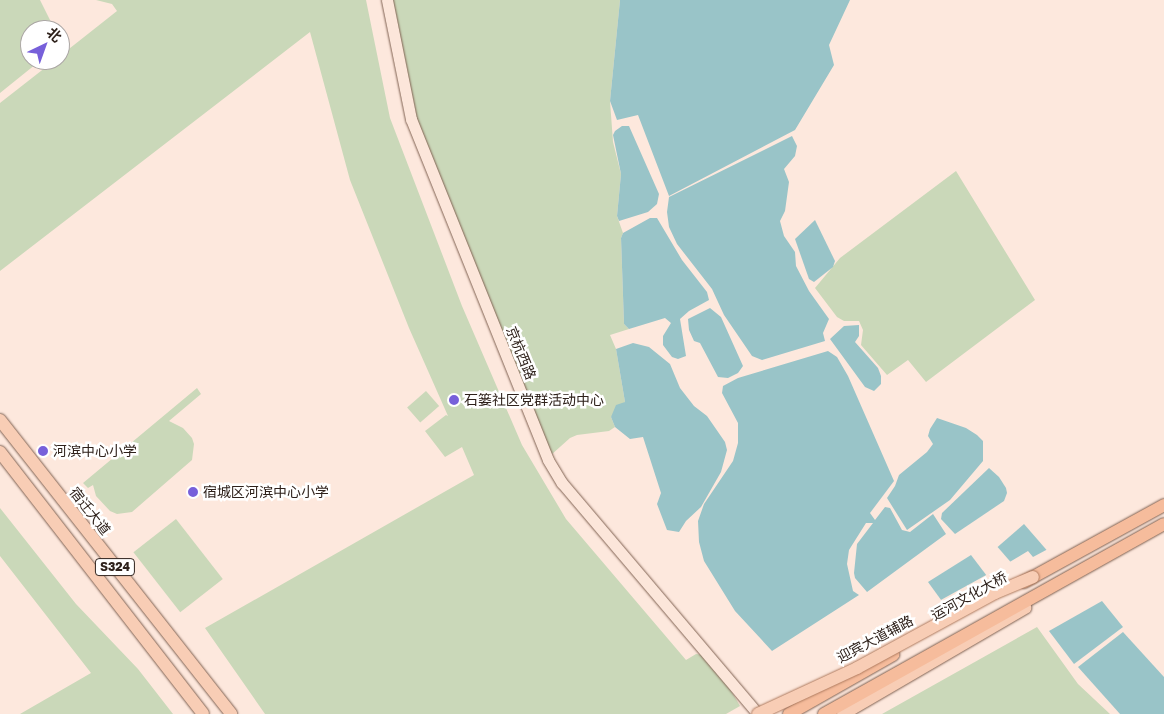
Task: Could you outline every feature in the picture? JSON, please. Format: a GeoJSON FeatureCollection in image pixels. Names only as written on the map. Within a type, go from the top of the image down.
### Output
{"type":"FeatureCollection","features":[{"type":"Feature","properties":{"kind":"highway","name":"运河文化大桥"},"geometry":{"type":"LineString","coordinates":[[788,714],[1164,504]]}},
{"type":"Feature","properties":{"kind":"highway"},"geometry":{"type":"LineString","coordinates":[[824,714],[1164,524]]}},
{"type":"Feature","properties":{"kind":"main road","name":"京杭西路"},"geometry":{"type":"LineString","coordinates":[[387,0],[411,119],[548,460],[562,483],[758,714]]}},
{"type":"Feature","properties":{"kind":"main road","name":"宿迁大道"},"geometry":{"type":"LineString","coordinates":[[0,420],[231,714]]}},
{"type":"Feature","properties":{"kind":"main road","name":"S324"},"geometry":{"type":"LineString","coordinates":[[0,452],[202,714]]}},
{"type":"Feature","properties":{"kind":"main road","name":"迎宾大道辅路"},"geometry":{"type":"LineString","coordinates":[[758,714],[856,668],[994,593],[1033,577]]}},
{"type":"Feature","properties":{"kind":"main road"},"geometry":{"type":"LineString","coordinates":[[843,714],[1004,621],[1027,607],[1046,591]]}},
{"type":"Feature","properties":{"kind":"green space"},"geometry":{"type":"Polygon","coordinates":[[[0,0],[40,0],[50,20],[20,20],[20,70],[29,70],[0,93],[0,0]]]}},
{"type":"Feature","properties":{"kind":"green space"},"geometry":{"type":"Polygon","coordinates":[[[96,0],[366,0],[390,118],[462,306],[522,445],[566,519],[686,660],[696,654],[703,655],[726,682],[740,706],[726,714],[265,714],[205,628],[474,475],[462,447],[445,457],[425,431],[446,415],[448,416],[409,328],[350,180],[310,32],[0,271],[0,103],[42,70],[70,70],[70,48],[117,11],[112,4],[96,0]]]}},
{"type":"Feature","properties":{"kind":"green space"},"geometry":{"type":"Polygon","coordinates":[[[392,0],[620,0],[610,101],[613,142],[621,174],[617,216],[623,233],[621,238],[624,324],[629,329],[610,335],[616,349],[625,402],[611,417],[615,427],[609,431],[577,435],[570,438],[551,455],[417,125],[392,0]]]}},
{"type":"Feature","properties":{"kind":"green space"},"geometry":{"type":"Polygon","coordinates":[[[956,171],[1035,300],[926,382],[908,360],[887,375],[861,345],[863,330],[859,321],[844,321],[837,317],[815,288],[840,258],[956,171]]]}},
{"type":"Feature","properties":{"kind":"green space"},"geometry":{"type":"Polygon","coordinates":[[[197,388],[201,394],[169,421],[183,428],[192,438],[194,444],[192,460],[132,512],[117,514],[110,511],[96,496],[93,485],[88,488],[83,483],[197,388]]]}},
{"type":"Feature","properties":{"kind":"green space"},"geometry":{"type":"Polygon","coordinates":[[[426,391],[439,406],[420,422],[407,407],[426,391]]]}},
{"type":"Feature","properties":{"kind":"green space"},"geometry":{"type":"Polygon","coordinates":[[[0,508],[76,604],[138,669],[173,714],[20,714],[91,673],[0,556],[0,508]]]}},
{"type":"Feature","properties":{"kind":"green space"},"geometry":{"type":"Polygon","coordinates":[[[176,519],[223,579],[180,612],[133,552],[176,519]]]}},
{"type":"Feature","properties":{"kind":"green space"},"geometry":{"type":"Polygon","coordinates":[[[1037,627],[1078,684],[1110,714],[882,714],[1037,627]]]}},
{"type":"Feature","properties":{"kind":"water"},"geometry":{"type":"Polygon","coordinates":[[[620,0],[850,0],[829,45],[834,65],[795,130],[669,196],[638,115],[617,120],[610,101],[620,0]]]}},
{"type":"Feature","properties":{"kind":"water"},"geometry":{"type":"Polygon","coordinates":[[[622,126],[629,126],[659,194],[657,204],[648,212],[619,221],[617,216],[621,174],[613,135],[622,126]]]}},
{"type":"Feature","properties":{"kind":"water"},"geometry":{"type":"Polygon","coordinates":[[[792,136],[797,146],[795,156],[784,169],[789,182],[785,211],[780,221],[784,236],[795,252],[796,266],[809,291],[829,319],[823,333],[825,341],[762,360],[752,356],[724,315],[712,289],[677,244],[669,227],[667,212],[669,197],[792,136]]]}},
{"type":"Feature","properties":{"kind":"water"},"geometry":{"type":"Polygon","coordinates":[[[650,218],[657,218],[682,260],[707,292],[709,300],[689,311],[680,319],[686,356],[678,359],[672,357],[663,345],[663,336],[671,323],[665,318],[629,329],[624,324],[621,238],[623,233],[650,218]]]}},
{"type":"Feature","properties":{"kind":"water"},"geometry":{"type":"Polygon","coordinates":[[[815,220],[835,261],[833,267],[814,282],[809,279],[795,239],[815,220]]]}},
{"type":"Feature","properties":{"kind":"water"},"geometry":{"type":"Polygon","coordinates":[[[710,308],[721,317],[743,366],[738,373],[728,378],[718,377],[700,343],[694,341],[689,330],[688,319],[710,308]]]}},
{"type":"Feature","properties":{"kind":"water"},"geometry":{"type":"Polygon","coordinates":[[[859,325],[859,336],[855,342],[878,368],[881,376],[881,384],[874,391],[865,387],[830,339],[844,326],[859,325]]]}},
{"type":"Feature","properties":{"kind":"water"},"geometry":{"type":"Polygon","coordinates":[[[633,343],[649,347],[670,364],[680,388],[694,406],[707,416],[725,442],[727,450],[721,472],[701,507],[686,521],[679,532],[667,530],[657,504],[661,493],[643,437],[630,439],[615,427],[611,417],[616,405],[625,402],[616,349],[633,343]]]}},
{"type":"Feature","properties":{"kind":"water"},"geometry":{"type":"Polygon","coordinates":[[[828,351],[837,357],[848,376],[894,481],[870,513],[875,520],[885,507],[890,508],[902,530],[910,532],[933,514],[946,534],[867,592],[855,578],[854,573],[857,544],[873,523],[866,523],[849,550],[847,564],[853,591],[859,595],[772,651],[735,611],[704,561],[699,542],[698,521],[704,504],[733,461],[738,443],[738,423],[722,393],[723,386],[738,378],[828,351]]]}},
{"type":"Feature","properties":{"kind":"water"},"geometry":{"type":"Polygon","coordinates":[[[937,418],[966,428],[977,435],[983,441],[983,461],[950,500],[907,530],[887,498],[895,486],[899,475],[927,452],[933,444],[928,436],[937,418]]]}},
{"type":"Feature","properties":{"kind":"water"},"geometry":{"type":"Polygon","coordinates":[[[989,468],[999,477],[1006,488],[1007,493],[1004,501],[955,534],[941,519],[942,513],[989,468]]]}},
{"type":"Feature","properties":{"kind":"water"},"geometry":{"type":"Polygon","coordinates":[[[1024,524],[1067,573],[1040,596],[998,547],[1024,524]]]}},
{"type":"Feature","properties":{"kind":"water"},"geometry":{"type":"Polygon","coordinates":[[[971,555],[1009,605],[944,604],[928,582],[971,555]]]}},
{"type":"Feature","properties":{"kind":"water"},"geometry":{"type":"Polygon","coordinates":[[[1102,601],[1123,627],[1074,664],[1049,631],[1102,601]]]}},
{"type":"Feature","properties":{"kind":"water"},"geometry":{"type":"Polygon","coordinates":[[[1123,632],[1164,677],[1164,714],[1120,714],[1078,667],[1123,632]]]}},
{"type":"Feature","properties":{"kind":"pier"},"geometry":{"type":"Polygon","coordinates":[[[1048,549],[1067,572],[1037,596],[1008,563],[1028,551],[1033,557],[1048,549]]]}},
{"type":"Feature","properties":{"kind":"pier"},"geometry":{"type":"Polygon","coordinates":[[[988,574],[1011,604],[958,631],[939,601],[988,574]]]}},
{"type":"Feature","properties":{"kind":"place","name":"石篓社区党群活动中心"},"geometry":{"type":"Point","coordinates":[454,400]}},
{"type":"Feature","properties":{"kind":"place","name":"河滨中心小学"},"geometry":{"type":"Point","coordinates":[43,451]}},
{"type":"Feature","properties":{"kind":"place","name":"宿城区河滨中心小学"},"geometry":{"type":"Point","coordinates":[193,492]}}]}
